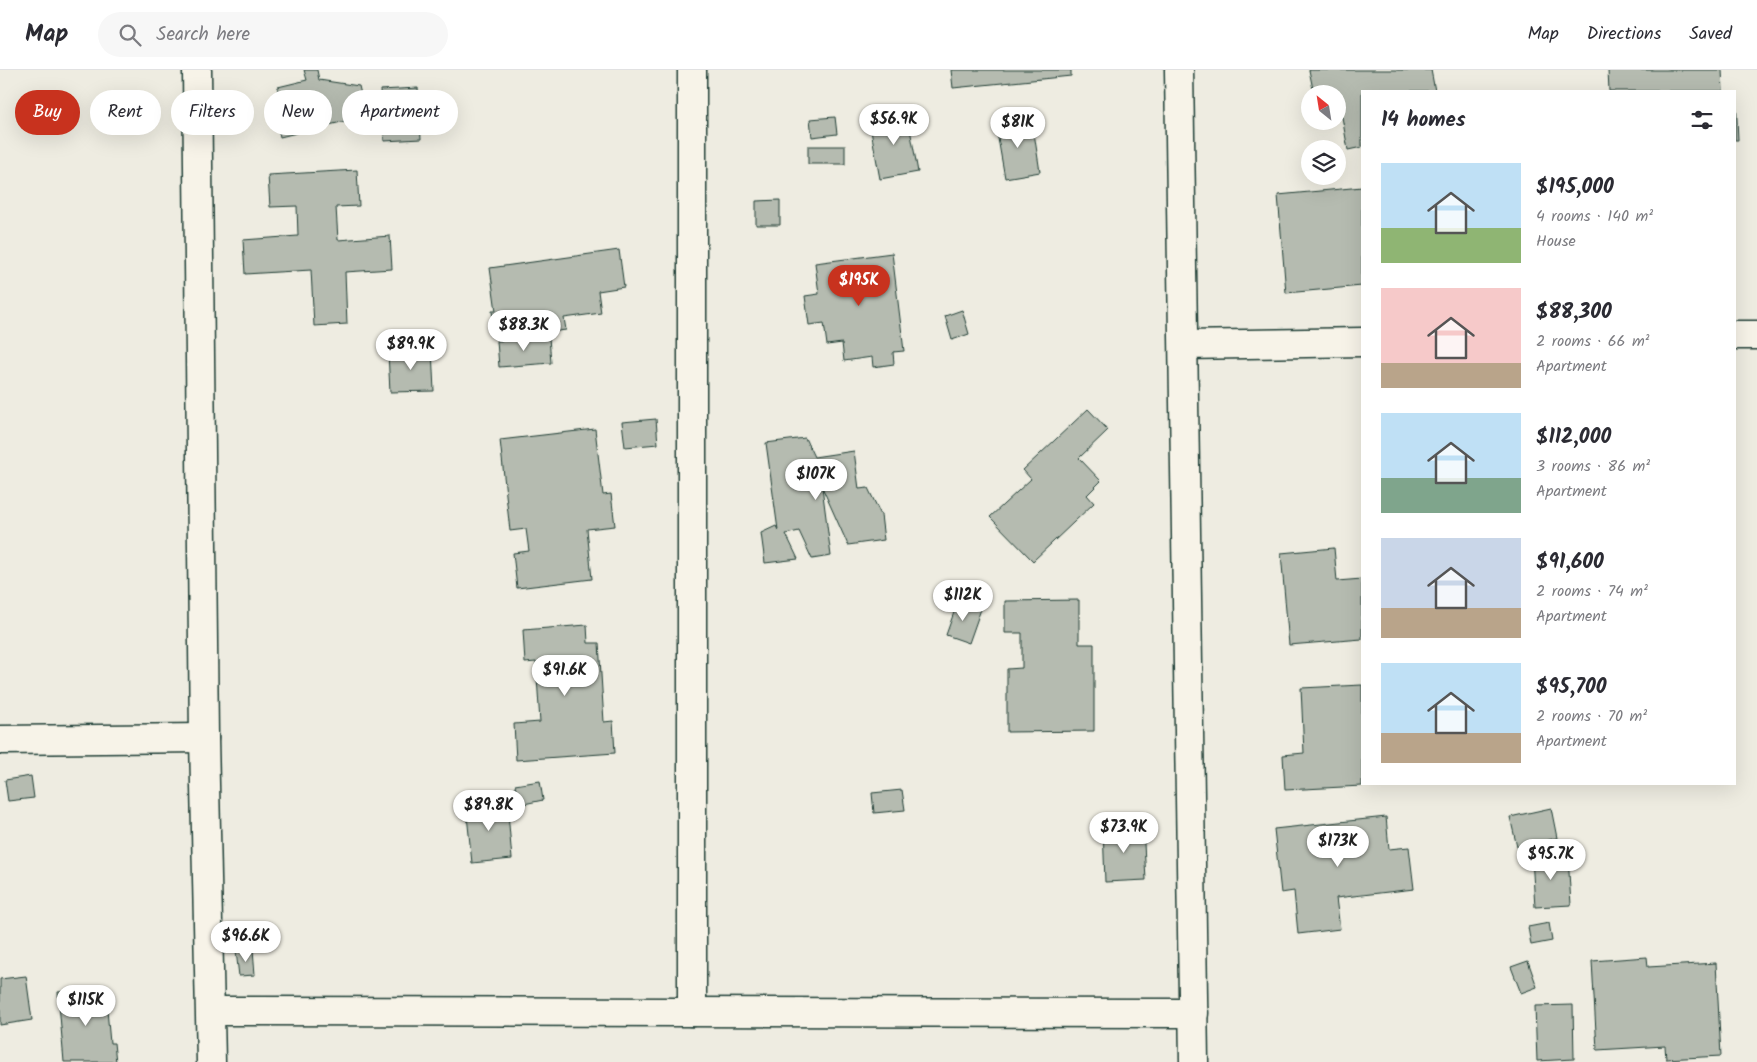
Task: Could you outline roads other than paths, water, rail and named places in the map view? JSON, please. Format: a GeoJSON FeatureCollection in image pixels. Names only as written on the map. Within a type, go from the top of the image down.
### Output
{"type":"FeatureCollection","features":[{"type":"Feature","properties":{"kind":"street"},"geometry":{"type":"LineString","coordinates":[[197,70],[204,738],[211,1062]]}},
{"type":"Feature","properties":{"kind":"street"},"geometry":{"type":"LineString","coordinates":[[692,70],[692,1012]]}},
{"type":"Feature","properties":{"kind":"street"},"geometry":{"type":"LineString","coordinates":[[1179,70],[1194,1062]]}},
{"type":"Feature","properties":{"kind":"street"},"geometry":{"type":"LineString","coordinates":[[1736,335],[1757,335]]}},
{"type":"Feature","properties":{"kind":"street"},"geometry":{"type":"LineString","coordinates":[[1184,345],[1361,342]]}},
{"type":"Feature","properties":{"kind":"street"},"geometry":{"type":"LineString","coordinates":[[0,740],[204,738]]}},
{"type":"Feature","properties":{"kind":"street"},"geometry":{"type":"LineString","coordinates":[[211,1011],[1194,1013]]}}]}
